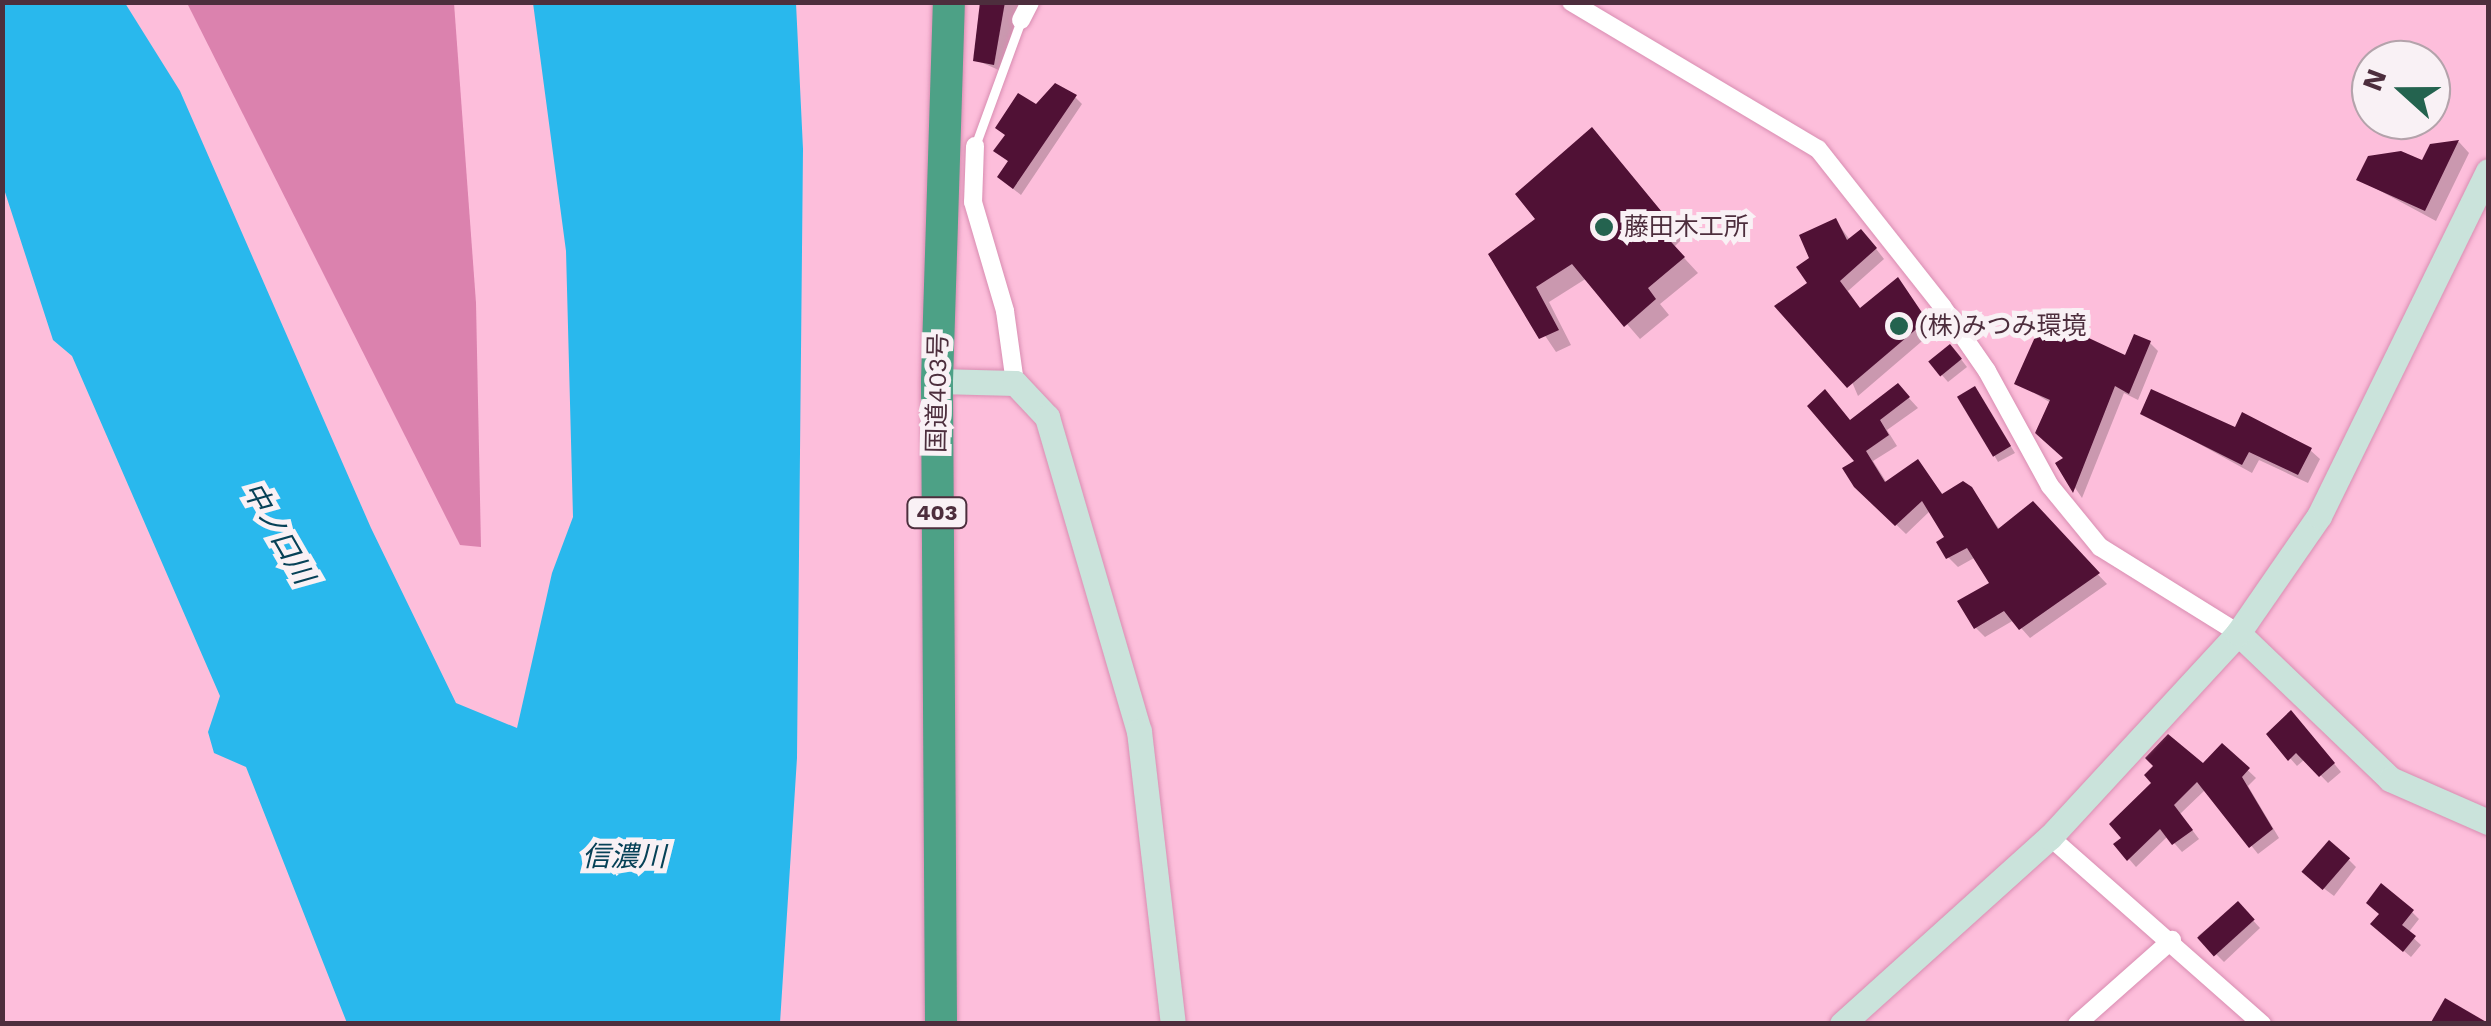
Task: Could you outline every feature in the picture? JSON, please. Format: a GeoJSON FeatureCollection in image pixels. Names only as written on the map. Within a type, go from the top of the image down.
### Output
{"type":"FeatureCollection","features":[{"type":"Feature","properties":{"kind":"highway","name":"国道403号"},"geometry":{"type":"LineString","coordinates":[[941,1024],[937,382],[949,2]]}},
{"type":"Feature","properties":{"kind":"street"},"geometry":{"type":"LineString","coordinates":[[1021,20],[1030,2]]}},
{"type":"Feature","properties":{"kind":"street"},"geometry":{"type":"LineString","coordinates":[[1571,2],[1818,148],[1942,306],[1987,370],[2050,486],[2100,547],[2238,634],[2390,779],[2488,822]]}},
{"type":"Feature","properties":{"kind":"street"},"geometry":{"type":"LineString","coordinates":[[974,146],[973,202],[1006,312],[1015,383],[1048,417],[1139,732],[1172,1024]]}},
{"type":"Feature","properties":{"kind":"street"},"geometry":{"type":"LineString","coordinates":[[1842,1024],[2050,837],[2238,634],[2319,516],[2488,171]]}},
{"type":"Feature","properties":{"kind":"street"},"geometry":{"type":"LineString","coordinates":[[937,382],[1015,383]]}},
{"type":"Feature","properties":{"kind":"street"},"geometry":{"type":"LineString","coordinates":[[2050,837],[2172,940],[2262,1024]]}},
{"type":"Feature","properties":{"kind":"street"},"geometry":{"type":"LineString","coordinates":[[2077,1024],[2172,940]]}},
{"type":"Feature","properties":{"kind":"lane"},"geometry":{"type":"LineString","coordinates":[[974,146],[1021,20]]}},
{"type":"Feature","properties":{"kind":"shaded area"},"geometry":{"type":"Polygon","coordinates":[[[187,3],[454,3],[476,303],[481,547],[460,545],[187,3]]]}},
{"type":"Feature","properties":{"kind":"water","name":"信濃川"},"geometry":{"type":"Polygon","coordinates":[[[2,3],[125,3],[180,91],[371,528],[456,703],[517,728],[552,573],[573,517],[566,251],[533,3],[796,3],[803,149],[797,758],[780,1023],[347,1023],[246,767],[214,753],[208,732],[220,696],[72,356],[53,340],[3,186],[2,3]]]}},
{"type":"Feature","properties":{"kind":"building"},"geometry":{"type":"Polygon","coordinates":[[[980,2],[1005,2],[994,65],[973,61],[980,2]]]}},
{"type":"Feature","properties":{"kind":"building"},"geometry":{"type":"Polygon","coordinates":[[[1055,83],[1077,95],[1013,189],[997,177],[1008,161],[993,151],[1005,135],[995,128],[1018,93],[1036,104],[1055,83]]]}},
{"type":"Feature","properties":{"kind":"building","name":"藤田木工所"},"geometry":{"type":"Polygon","coordinates":[[[1592,127],[1671,223],[1661,231],[1685,257],[1648,288],[1656,299],[1624,327],[1572,264],[1536,287],[1559,330],[1539,339],[1488,254],[1535,219],[1515,194],[1592,127]]]}},
{"type":"Feature","properties":{"kind":"building"},"geometry":{"type":"Polygon","coordinates":[[[2459,140],[2425,211],[2356,180],[2368,156],[2401,151],[2422,160],[2430,144],[2459,140]]]}},
{"type":"Feature","properties":{"kind":"building"},"geometry":{"type":"Polygon","coordinates":[[[1836,218],[1847,240],[1861,229],[1877,248],[1840,281],[1860,308],[1898,277],[1927,320],[1847,388],[1774,306],[1807,283],[1796,267],[1809,258],[1799,235],[1836,218]]]}},
{"type":"Feature","properties":{"kind":"building"},"geometry":{"type":"Polygon","coordinates":[[[2044,317],[2125,355],[2134,334],[2151,341],[2129,394],[2115,386],[2073,493],[2055,463],[2063,458],[2035,433],[2050,400],[2014,384],[2044,317]]]}},
{"type":"Feature","properties":{"kind":"building"},"geometry":{"type":"Polygon","coordinates":[[[1950,344],[1962,359],[1940,376],[1928,362],[1950,344]]]}},
{"type":"Feature","properties":{"kind":"building"},"geometry":{"type":"Polygon","coordinates":[[[1898,383],[1910,397],[1880,420],[1889,435],[1866,451],[1885,482],[1918,459],[1942,494],[1963,481],[1972,487],[1998,529],[2033,501],[2100,573],[2019,630],[2004,611],[1974,629],[1957,601],[1989,583],[1967,548],[1946,559],[1936,542],[1944,537],[1922,501],[1895,526],[1854,487],[1842,468],[1854,461],[1807,406],[1825,389],[1850,420],[1898,383]]]}},
{"type":"Feature","properties":{"kind":"building"},"geometry":{"type":"Polygon","coordinates":[[[1975,386],[2011,446],[1993,457],[1957,397],[1975,386]]]}},
{"type":"Feature","properties":{"kind":"building"},"geometry":{"type":"Polygon","coordinates":[[[2151,389],[2235,427],[2242,412],[2312,448],[2298,475],[2249,452],[2242,465],[2140,414],[2151,389]]]}},
{"type":"Feature","properties":{"kind":"building"},"geometry":{"type":"Polygon","coordinates":[[[2291,710],[2335,763],[2319,777],[2296,753],[2288,761],[2266,734],[2291,710]]]}},
{"type":"Feature","properties":{"kind":"building"},"geometry":{"type":"Polygon","coordinates":[[[2168,734],[2203,763],[2222,743],[2250,768],[2242,777],[2273,829],[2249,848],[2197,782],[2174,805],[2193,830],[2172,845],[2160,829],[2127,861],[2113,844],[2121,838],[2109,824],[2151,783],[2144,775],[2153,766],[2145,758],[2168,734]]]}},
{"type":"Feature","properties":{"kind":"building"},"geometry":{"type":"Polygon","coordinates":[[[2329,840],[2350,858],[2323,890],[2301,872],[2329,840]]]}},
{"type":"Feature","properties":{"kind":"building"},"geometry":{"type":"Polygon","coordinates":[[[2381,883],[2414,910],[2402,925],[2416,936],[2403,952],[2370,924],[2379,914],[2366,903],[2381,883]]]}},
{"type":"Feature","properties":{"kind":"building"},"geometry":{"type":"Polygon","coordinates":[[[2238,901],[2255,920],[2214,956],[2197,938],[2238,901]]]}},
{"type":"Feature","properties":{"kind":"building"},"geometry":{"type":"Polygon","coordinates":[[[2445,998],[2488,1023],[2488,1024],[2430,1024],[2445,998]]]}},
{"type":"Feature","properties":{"kind":"place","name":"藤田木工所"},"geometry":{"type":"Point","coordinates":[1604,227]}},
{"type":"Feature","properties":{"kind":"place","name":"(株)みつみ環境"},"geometry":{"type":"Point","coordinates":[1899,326]}},
{"type":"Feature","properties":{"kind":"water label","name":"中ノ口川"},"geometry":{"type":"Point","coordinates":[278,533]}}]}
